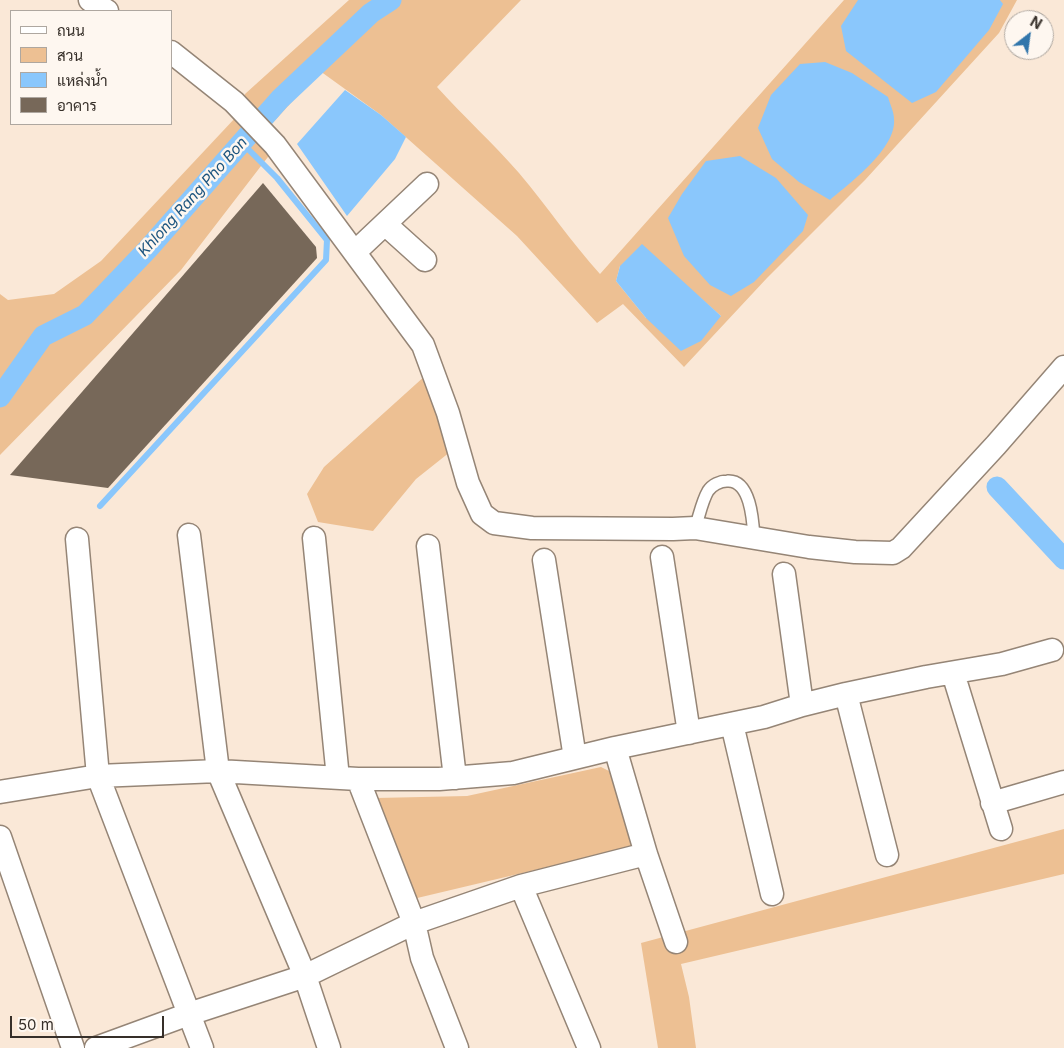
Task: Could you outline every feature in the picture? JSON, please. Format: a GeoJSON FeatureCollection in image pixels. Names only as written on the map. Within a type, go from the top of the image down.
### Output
{"type":"FeatureCollection","features":[{"type":"Feature","properties":{"kind":"street"},"geometry":{"type":"LineString","coordinates":[[90,0],[106,10]]}},
{"type":"Feature","properties":{"kind":"street"},"geometry":{"type":"LineString","coordinates":[[172,53],[234,102],[275,145],[423,346],[448,413],[468,483],[478,509],[486,518],[494,523],[532,528],[673,530],[695,528],[809,547],[855,552],[893,553],[901,548],[1064,368]]}},
{"type":"Feature","properties":{"kind":"street"},"geometry":{"type":"LineString","coordinates":[[355,252],[427,184]]}},
{"type":"Feature","properties":{"kind":"street"},"geometry":{"type":"LineString","coordinates":[[385,224],[425,260]]}},
{"type":"Feature","properties":{"kind":"street"},"geometry":{"type":"LineString","coordinates":[[189,535],[218,771],[305,976],[329,1048]]}},
{"type":"Feature","properties":{"kind":"street"},"geometry":{"type":"LineString","coordinates":[[314,538],[348,778],[414,923],[422,958],[457,1048]]}},
{"type":"Feature","properties":{"kind":"street"},"geometry":{"type":"LineString","coordinates":[[77,539],[98,776],[202,1048]]}},
{"type":"Feature","properties":{"kind":"street"},"geometry":{"type":"LineString","coordinates":[[428,546],[455,778]]}},
{"type":"Feature","properties":{"kind":"street"},"geometry":{"type":"LineString","coordinates":[[662,557],[689,733]]}},
{"type":"Feature","properties":{"kind":"street"},"geometry":{"type":"LineString","coordinates":[[544,560],[575,758]]}},
{"type":"Feature","properties":{"kind":"street"},"geometry":{"type":"LineString","coordinates":[[784,574],[802,705]]}},
{"type":"Feature","properties":{"kind":"street"},"geometry":{"type":"LineString","coordinates":[[0,792],[98,776],[218,771],[348,778],[439,779],[513,773],[615,748],[764,717],[846,694],[1002,664],[1052,650]]}},
{"type":"Feature","properties":{"kind":"street"},"geometry":{"type":"LineString","coordinates":[[953,672],[1001,829]]}},
{"type":"Feature","properties":{"kind":"street"},"geometry":{"type":"LineString","coordinates":[[846,694],[887,855]]}},
{"type":"Feature","properties":{"kind":"street"},"geometry":{"type":"LineString","coordinates":[[732,724],[772,894]]}},
{"type":"Feature","properties":{"kind":"street"},"geometry":{"type":"LineString","coordinates":[[615,748],[646,854],[676,942]]}},
{"type":"Feature","properties":{"kind":"street"},"geometry":{"type":"LineString","coordinates":[[992,803],[1064,782]]}},
{"type":"Feature","properties":{"kind":"street"},"geometry":{"type":"LineString","coordinates":[[0,837],[73,1048]]}},
{"type":"Feature","properties":{"kind":"street"},"geometry":{"type":"LineString","coordinates":[[96,1048],[189,1014],[305,976],[414,923],[521,886],[646,854]]}},
{"type":"Feature","properties":{"kind":"street"},"geometry":{"type":"LineString","coordinates":[[521,886],[589,1048]]}},
{"type":"Feature","properties":{"kind":"lane"},"geometry":{"type":"LineString","coordinates":[[695,528],[708,491],[720,481],[732,480],[743,487],[749,502],[753,515],[754,538]]}},
{"type":"Feature","properties":{"kind":"green space"},"geometry":{"type":"Polygon","coordinates":[[[349,0],[521,0],[437,87],[519,173],[600,274],[844,0],[1017,0],[1012,10],[1004,10],[1004,24],[999,33],[865,180],[767,278],[684,367],[623,304],[597,323],[517,236],[381,115],[320,71],[258,139],[271,153],[181,270],[0,455],[0,294],[8,300],[54,294],[101,261],[236,117],[245,94],[349,0]],[[620,266],[616,281],[646,318],[721,316],[696,294],[620,266]]]}},
{"type":"Feature","properties":{"kind":"green space"},"geometry":{"type":"Polygon","coordinates":[[[426,375],[450,452],[416,479],[373,531],[318,522],[307,494],[324,467],[426,375]]]}},
{"type":"Feature","properties":{"kind":"green space"},"geometry":{"type":"Polygon","coordinates":[[[601,767],[611,772],[636,846],[413,899],[376,798],[467,796],[601,767]]]}},
{"type":"Feature","properties":{"kind":"green space"},"geometry":{"type":"Polygon","coordinates":[[[1064,829],[1064,874],[681,964],[689,997],[696,1048],[658,1048],[641,943],[1064,829]]]}},
{"type":"Feature","properties":{"kind":"water"},"geometry":{"type":"Polygon","coordinates":[[[858,0],[1000,0],[1003,4],[989,30],[936,92],[912,103],[846,51],[841,26],[858,0]]]}},
{"type":"Feature","properties":{"kind":"water"},"geometry":{"type":"Polygon","coordinates":[[[825,62],[852,73],[888,97],[894,119],[893,130],[888,142],[880,153],[860,175],[830,200],[799,182],[772,159],[758,128],[771,95],[800,64],[825,62]]]}},
{"type":"Feature","properties":{"kind":"water"},"geometry":{"type":"Polygon","coordinates":[[[345,90],[381,115],[406,137],[395,159],[347,216],[297,144],[345,90]]]}},
{"type":"Feature","properties":{"kind":"water"},"geometry":{"type":"Polygon","coordinates":[[[740,156],[776,178],[808,215],[803,231],[754,282],[731,296],[710,285],[684,256],[668,218],[682,194],[706,161],[740,156]]]}},
{"type":"Feature","properties":{"kind":"water"},"geometry":{"type":"Polygon","coordinates":[[[642,244],[721,316],[701,341],[681,351],[646,318],[616,281],[620,266],[642,244]]]}},
{"type":"Feature","properties":{"kind":"building"},"geometry":{"type":"Polygon","coordinates":[[[263,183],[316,247],[317,258],[108,488],[10,475],[263,183]]]}},
{"type":"Feature","properties":{"kind":"waterway","name":"Khlong Rang Pho Bon"},"geometry":{"type":"LineString","coordinates":[[0,397],[43,336],[85,315],[148,249],[280,99],[371,13],[391,0]]}},
{"type":"Feature","properties":{"kind":"waterway"},"geometry":{"type":"LineString","coordinates":[[100,506],[326,260],[327,240],[277,178],[242,143]]}},
{"type":"Feature","properties":{"kind":"waterway"},"geometry":{"type":"LineString","coordinates":[[997,487],[1064,559]]}}]}
